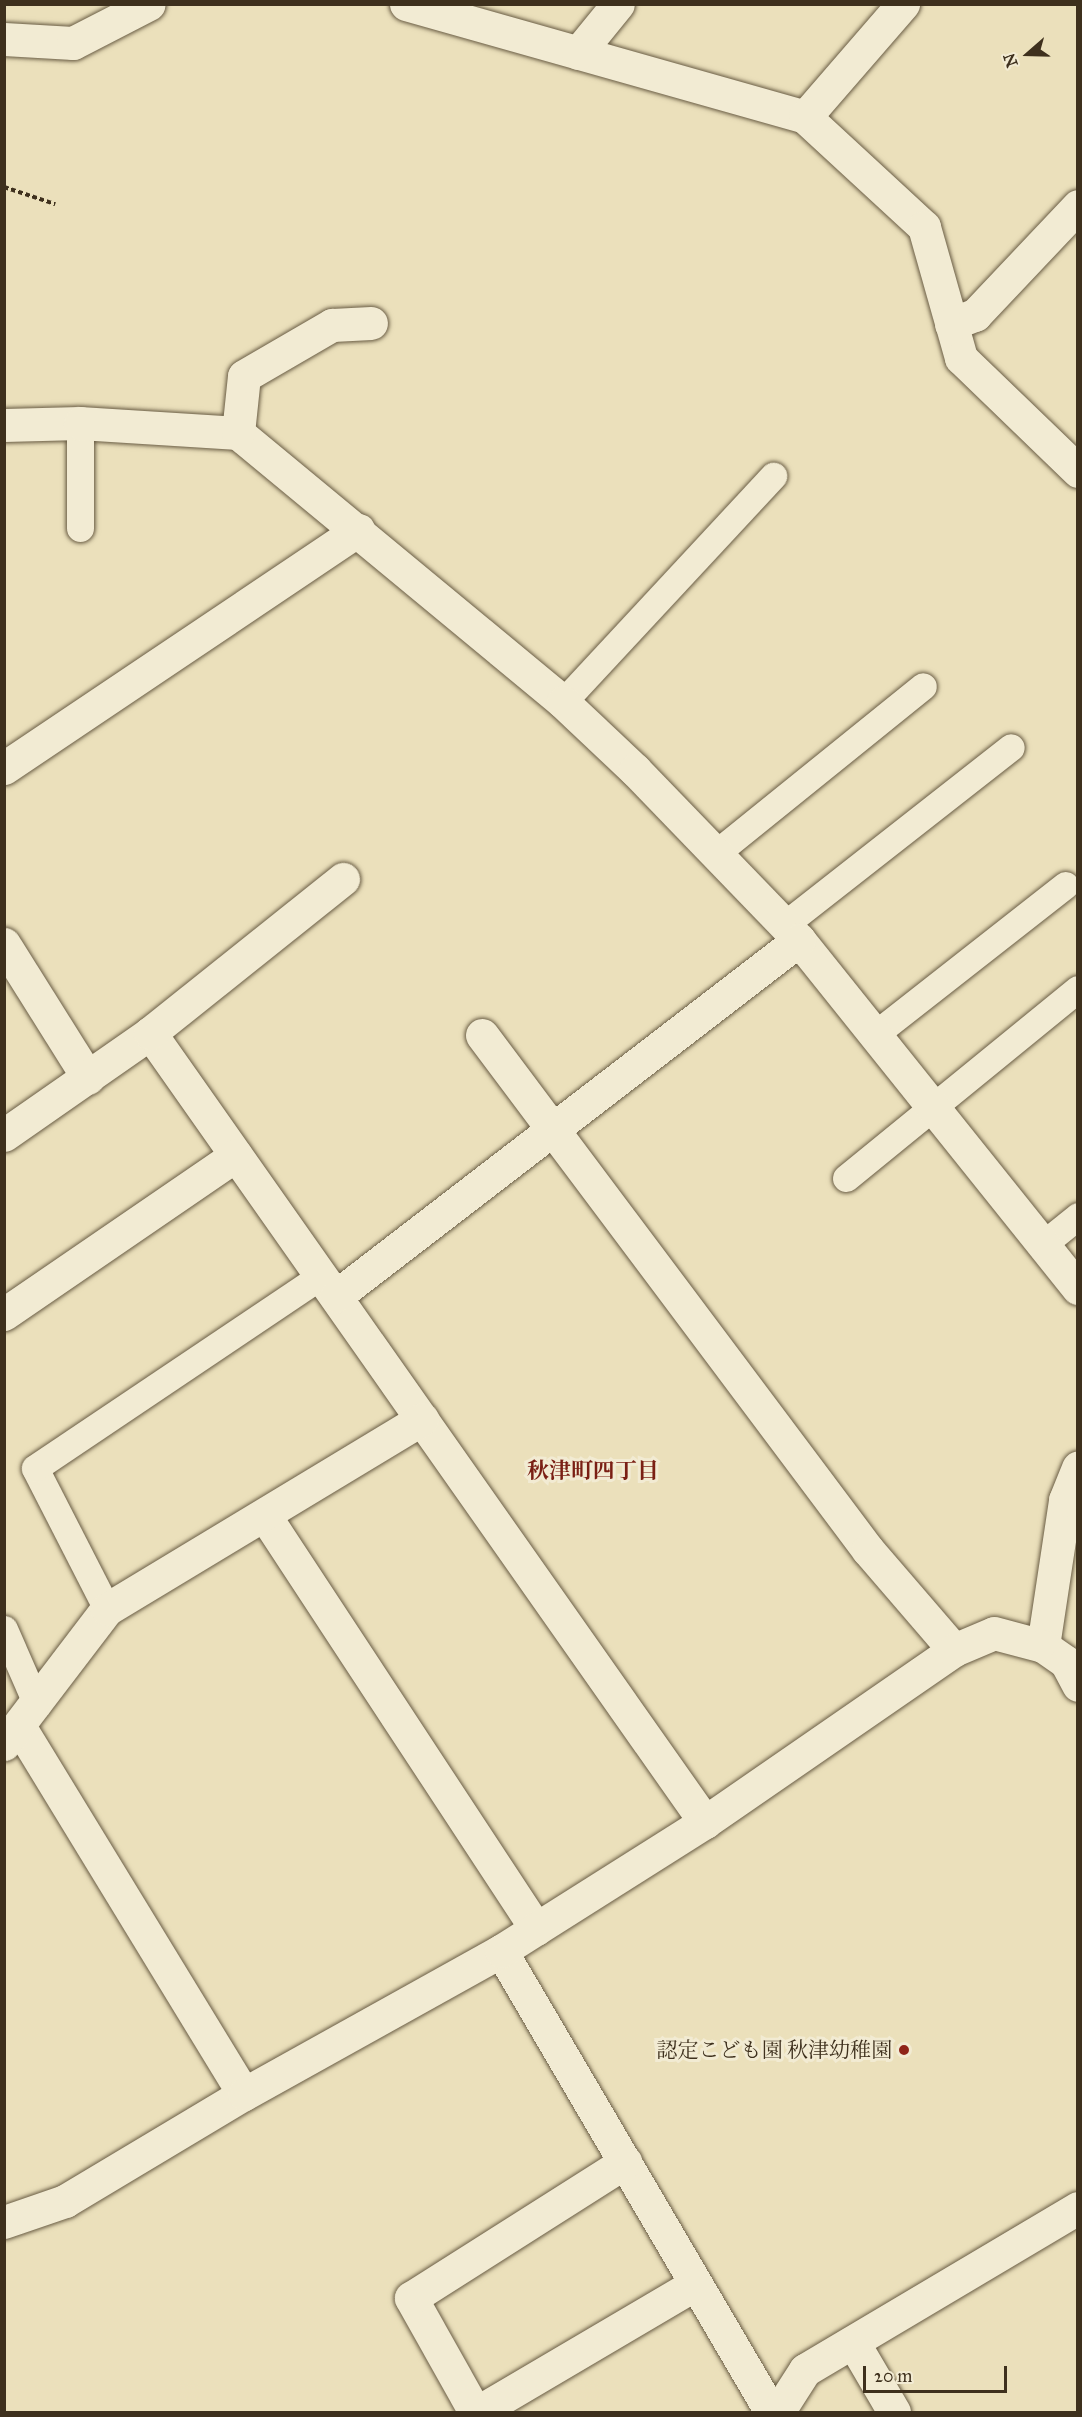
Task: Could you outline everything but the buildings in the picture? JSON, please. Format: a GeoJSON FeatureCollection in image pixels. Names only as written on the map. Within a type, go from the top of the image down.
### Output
{"type":"FeatureCollection","features":[{"type":"Feature","properties":{"kind":"street"},"geometry":{"type":"LineString","coordinates":[[4,39],[73,43],[149,4]]}},
{"type":"Feature","properties":{"kind":"street"},"geometry":{"type":"LineString","coordinates":[[406,4],[805,117],[924,227],[961,358],[1076,466]]}},
{"type":"Feature","properties":{"kind":"street"},"geometry":{"type":"LineString","coordinates":[[578,53],[618,4]]}},
{"type":"Feature","properties":{"kind":"street"},"geometry":{"type":"LineString","coordinates":[[805,117],[903,4]]}},
{"type":"Feature","properties":{"kind":"street"},"geometry":{"type":"LineString","coordinates":[[951,324],[975,315],[1077,206]]}},
{"type":"Feature","properties":{"kind":"street"},"geometry":{"type":"LineString","coordinates":[[238,433],[244,376],[332,325],[371,323]]}},
{"type":"Feature","properties":{"kind":"street"},"geometry":{"type":"LineString","coordinates":[[4,425],[80,423],[238,433],[563,702],[715,854],[792,933],[1077,1288]]}},
{"type":"Feature","properties":{"kind":"street"},"geometry":{"type":"LineString","coordinates":[[4,768],[358,530]]}},
{"type":"Feature","properties":{"kind":"street"},"geometry":{"type":"LineString","coordinates":[[4,1135],[150,1033],[343,879]]}},
{"type":"Feature","properties":{"kind":"street"},"geometry":{"type":"LineString","coordinates":[[328,1286],[554,1129],[792,933]]}},
{"type":"Feature","properties":{"kind":"street"},"geometry":{"type":"LineString","coordinates":[[4,944],[88,1077]]}},
{"type":"Feature","properties":{"kind":"street"},"geometry":{"type":"LineString","coordinates":[[150,1033],[705,1822]]}},
{"type":"Feature","properties":{"kind":"street"},"geometry":{"type":"LineString","coordinates":[[482,1035],[867,1550],[954,1650]]}},
{"type":"Feature","properties":{"kind":"street"},"geometry":{"type":"LineString","coordinates":[[4,1314],[236,1155]]}},
{"type":"Feature","properties":{"kind":"street"},"geometry":{"type":"LineString","coordinates":[[244,2094],[20,1725],[107,1610],[422,1419]]}},
{"type":"Feature","properties":{"kind":"street"},"geometry":{"type":"LineString","coordinates":[[1043,1646],[1065,1500],[1077,1468]]}},
{"type":"Feature","properties":{"kind":"street"},"geometry":{"type":"LineString","coordinates":[[265,1516],[536,1929]]}},
{"type":"Feature","properties":{"kind":"street"},"geometry":{"type":"LineString","coordinates":[[4,2222],[65,2201],[244,2094],[501,1951],[705,1822],[954,1650],[994,1633],[1043,1646],[1066,1662],[1077,1685]]}},
{"type":"Feature","properties":{"kind":"street"},"geometry":{"type":"LineString","coordinates":[[501,1951],[771,2412]]}},
{"type":"Feature","properties":{"kind":"street"},"geometry":{"type":"LineString","coordinates":[[625,2162],[411,2298],[477,2412],[695,2284]]}},
{"type":"Feature","properties":{"kind":"street"},"geometry":{"type":"LineString","coordinates":[[778,2412],[805,2370],[1077,2208]]}},
{"type":"Feature","properties":{"kind":"street"},"geometry":{"type":"LineString","coordinates":[[853,2342],[894,2412]]}},
{"type":"Feature","properties":{"kind":"lane"},"geometry":{"type":"LineString","coordinates":[[80,423],[80,528]]}},
{"type":"Feature","properties":{"kind":"lane"},"geometry":{"type":"LineString","coordinates":[[563,702],[773,476]]}},
{"type":"Feature","properties":{"kind":"lane"},"geometry":{"type":"LineString","coordinates":[[715,854],[923,686]]}},
{"type":"Feature","properties":{"kind":"lane"},"geometry":{"type":"LineString","coordinates":[[792,933],[1011,747]]}},
{"type":"Feature","properties":{"kind":"lane"},"geometry":{"type":"LineString","coordinates":[[874,1035],[1065,885]]}},
{"type":"Feature","properties":{"kind":"lane"},"geometry":{"type":"LineString","coordinates":[[846,1178],[931,1106],[1077,989]]}},
{"type":"Feature","properties":{"kind":"lane"},"geometry":{"type":"LineString","coordinates":[[1042,1245],[1077,1216]]}},
{"type":"Feature","properties":{"kind":"lane"},"geometry":{"type":"LineString","coordinates":[[107,1610],[36,1468],[328,1286]]}},
{"type":"Feature","properties":{"kind":"lane"},"geometry":{"type":"LineString","coordinates":[[4,1629],[20,1725]]}},
{"type":"Feature","properties":{"kind":"path"},"geometry":{"type":"LineString","coordinates":[[4,187],[55,204]]}},
{"type":"Feature","properties":{"kind":"place","name":"認定こども園 秋津幼稚園"},"geometry":{"type":"Point","coordinates":[904,2050]}},
{"type":"Feature","properties":{"kind":"district","name":"秋津町四丁目"},"geometry":{"type":"Point","coordinates":[593,1471]}}]}
